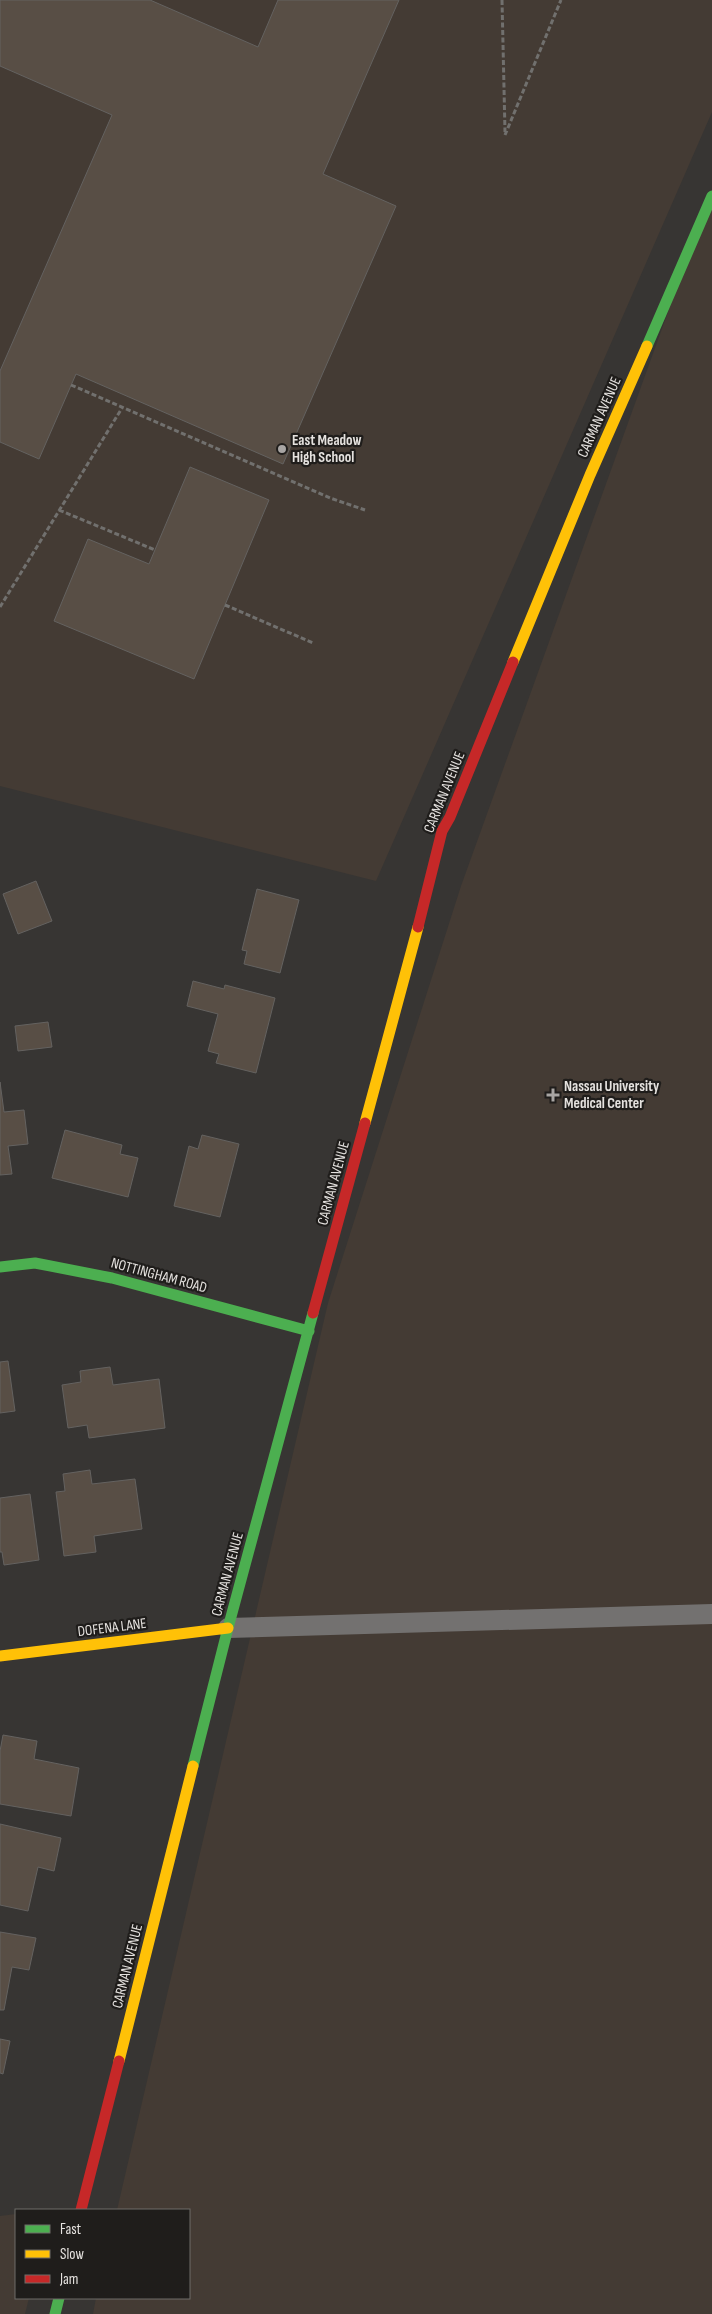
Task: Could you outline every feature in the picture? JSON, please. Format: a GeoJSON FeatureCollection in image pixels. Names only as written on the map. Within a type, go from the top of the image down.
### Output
{"type":"FeatureCollection","features":[{"type":"Feature","properties":{"kind":"main road","name":"CARMAN AVENUE"},"geometry":{"type":"LineString","coordinates":[[81,2209],[228,1628],[432,879],[442,831],[450,817],[590,475],[712,196]]}},
{"type":"Feature","properties":{"kind":"main road","name":"NOTTINGHAM ROAD"},"geometry":{"type":"LineString","coordinates":[[0,1267],[35,1263],[112,1278],[309,1331]]}},
{"type":"Feature","properties":{"kind":"main road","name":"DOFENA LANE"},"geometry":{"type":"LineString","coordinates":[[0,1656],[228,1628]]}},
{"type":"Feature","properties":{"kind":"main road"},"geometry":{"type":"LineString","coordinates":[[55,2314],[59,2299]]}},
{"type":"Feature","properties":{"kind":"lane"},"geometry":{"type":"LineString","coordinates":[[228,1628],[712,1614]]}},
{"type":"Feature","properties":{"kind":"path"},"geometry":{"type":"LineString","coordinates":[[502,0],[505,135],[561,0]]}},
{"type":"Feature","properties":{"kind":"path"},"geometry":{"type":"LineString","coordinates":[[71,385],[330,498],[365,510]]}},
{"type":"Feature","properties":{"kind":"path"},"geometry":{"type":"LineString","coordinates":[[0,607],[122,408]]}},
{"type":"Feature","properties":{"kind":"path"},"geometry":{"type":"LineString","coordinates":[[59,510],[155,550]]}},
{"type":"Feature","properties":{"kind":"path"},"geometry":{"type":"LineString","coordinates":[[225,605],[314,643]]}},
{"type":"Feature","properties":{"kind":"shaded area","name":"East Meadow High School"},"geometry":{"type":"Polygon","coordinates":[[[0,0],[712,0],[712,112],[376,881],[0,786],[0,0]]]}},
{"type":"Feature","properties":{"kind":"shaded area","name":"Nassau University Medical Center"},"geometry":{"type":"Polygon","coordinates":[[[712,190],[712,2314],[93,2314],[96,2299],[190,2299],[190,2209],[117,2209],[328,1303],[461,886],[712,190]]]}},
{"type":"Feature","properties":{"kind":"shaded area"},"geometry":{"type":"Polygon","coordinates":[[[15,2214],[15,2299],[29,2299],[25,2314],[0,2314],[0,2216],[15,2214]]]}},
{"type":"Feature","properties":{"kind":"building"},"geometry":{"type":"Polygon","coordinates":[[[0,0],[150,0],[258,47],[278,0],[399,0],[323,174],[396,206],[283,464],[76,374],[39,459],[0,442],[0,371],[112,115],[0,66],[0,0]]]}},
{"type":"Feature","properties":{"kind":"building"},"geometry":{"type":"Polygon","coordinates":[[[190,467],[269,500],[194,679],[54,621],[88,539],[149,564],[190,467]]]}},
{"type":"Feature","properties":{"kind":"building"},"geometry":{"type":"Polygon","coordinates":[[[36,881],[52,921],[18,934],[3,894],[36,881]]]}},
{"type":"Feature","properties":{"kind":"building"},"geometry":{"type":"Polygon","coordinates":[[[257,889],[299,900],[280,973],[244,964],[247,951],[242,950],[257,889]]]}},
{"type":"Feature","properties":{"kind":"building"},"geometry":{"type":"Polygon","coordinates":[[[193,981],[224,989],[225,985],[275,998],[256,1073],[216,1063],[219,1054],[208,1051],[218,1014],[187,1006],[193,981]]]}},
{"type":"Feature","properties":{"kind":"building"},"geometry":{"type":"Polygon","coordinates":[[[48,1022],[52,1047],[18,1051],[15,1026],[48,1022]]]}},
{"type":"Feature","properties":{"kind":"building"},"geometry":{"type":"Polygon","coordinates":[[[0,1082],[4,1112],[24,1110],[28,1144],[8,1146],[12,1174],[0,1175],[0,1082]]]}},
{"type":"Feature","properties":{"kind":"building"},"geometry":{"type":"Polygon","coordinates":[[[65,1130],[122,1145],[120,1154],[138,1158],[128,1197],[52,1178],[65,1130]]]}},
{"type":"Feature","properties":{"kind":"building"},"geometry":{"type":"Polygon","coordinates":[[[202,1135],[239,1144],[220,1217],[174,1206],[189,1146],[198,1149],[202,1135]]]}},
{"type":"Feature","properties":{"kind":"building"},"geometry":{"type":"Polygon","coordinates":[[[8,1361],[15,1411],[0,1413],[0,1362],[8,1361]]]}},
{"type":"Feature","properties":{"kind":"building"},"geometry":{"type":"Polygon","coordinates":[[[110,1367],[113,1385],[159,1379],[165,1428],[89,1438],[87,1425],[68,1428],[62,1385],[81,1382],[80,1371],[110,1367]]]}},
{"type":"Feature","properties":{"kind":"building"},"geometry":{"type":"Polygon","coordinates":[[[90,1470],[92,1484],[135,1479],[142,1529],[94,1536],[96,1552],[64,1556],[56,1492],[65,1491],[63,1474],[90,1470]]]}},
{"type":"Feature","properties":{"kind":"building"},"geometry":{"type":"Polygon","coordinates":[[[30,1494],[39,1560],[4,1565],[2,1552],[0,1552],[0,1498],[30,1494]]]}},
{"type":"Feature","properties":{"kind":"building"},"geometry":{"type":"Polygon","coordinates":[[[3,1735],[37,1741],[34,1759],[79,1768],[71,1816],[0,1804],[0,1751],[3,1735]]]}},
{"type":"Feature","properties":{"kind":"building"},"geometry":{"type":"Polygon","coordinates":[[[0,1824],[61,1838],[54,1871],[38,1867],[28,1911],[0,1905],[0,1824]]]}},
{"type":"Feature","properties":{"kind":"building"},"geometry":{"type":"Polygon","coordinates":[[[0,1932],[36,1938],[29,1970],[12,1967],[4,2010],[0,2010],[0,1932]]]}},
{"type":"Feature","properties":{"kind":"building"},"geometry":{"type":"Polygon","coordinates":[[[0,2039],[10,2041],[3,2074],[0,2073],[0,2039]]]}},
{"type":"Feature","properties":{"kind":"traffic: fast"},"geometry":{"type":"LineString","coordinates":[[647,346],[712,196]]}},
{"type":"Feature","properties":{"kind":"traffic: fast"},"geometry":{"type":"LineString","coordinates":[[0,1267],[35,1263],[112,1278],[309,1331]]}},
{"type":"Feature","properties":{"kind":"traffic: fast"},"geometry":{"type":"LineString","coordinates":[[193,1766],[228,1628],[313,1313]]}},
{"type":"Feature","properties":{"kind":"traffic: fast"},"geometry":{"type":"LineString","coordinates":[[55,2314],[59,2299]]}},
{"type":"Feature","properties":{"kind":"traffic: slow"},"geometry":{"type":"LineString","coordinates":[[513,662],[590,475],[647,346]]}},
{"type":"Feature","properties":{"kind":"traffic: slow"},"geometry":{"type":"LineString","coordinates":[[365,1123],[418,927]]}},
{"type":"Feature","properties":{"kind":"traffic: slow"},"geometry":{"type":"LineString","coordinates":[[0,1656],[228,1628]]}},
{"type":"Feature","properties":{"kind":"traffic: slow"},"geometry":{"type":"LineString","coordinates":[[119,2061],[193,1766]]}},
{"type":"Feature","properties":{"kind":"traffic: jam"},"geometry":{"type":"LineString","coordinates":[[418,927],[442,831],[450,817],[513,662]]}},
{"type":"Feature","properties":{"kind":"traffic: jam"},"geometry":{"type":"LineString","coordinates":[[313,1313],[365,1123]]}},
{"type":"Feature","properties":{"kind":"traffic: jam"},"geometry":{"type":"LineString","coordinates":[[81,2209],[119,2061]]}},
{"type":"Feature","properties":{"kind":"place","name":"East Meadow High School"},"geometry":{"type":"Point","coordinates":[282,449]}},
{"type":"Feature","properties":{"kind":"place","name":"Nassau University Medical Center"},"geometry":{"type":"Point","coordinates":[553,1095]}}]}
